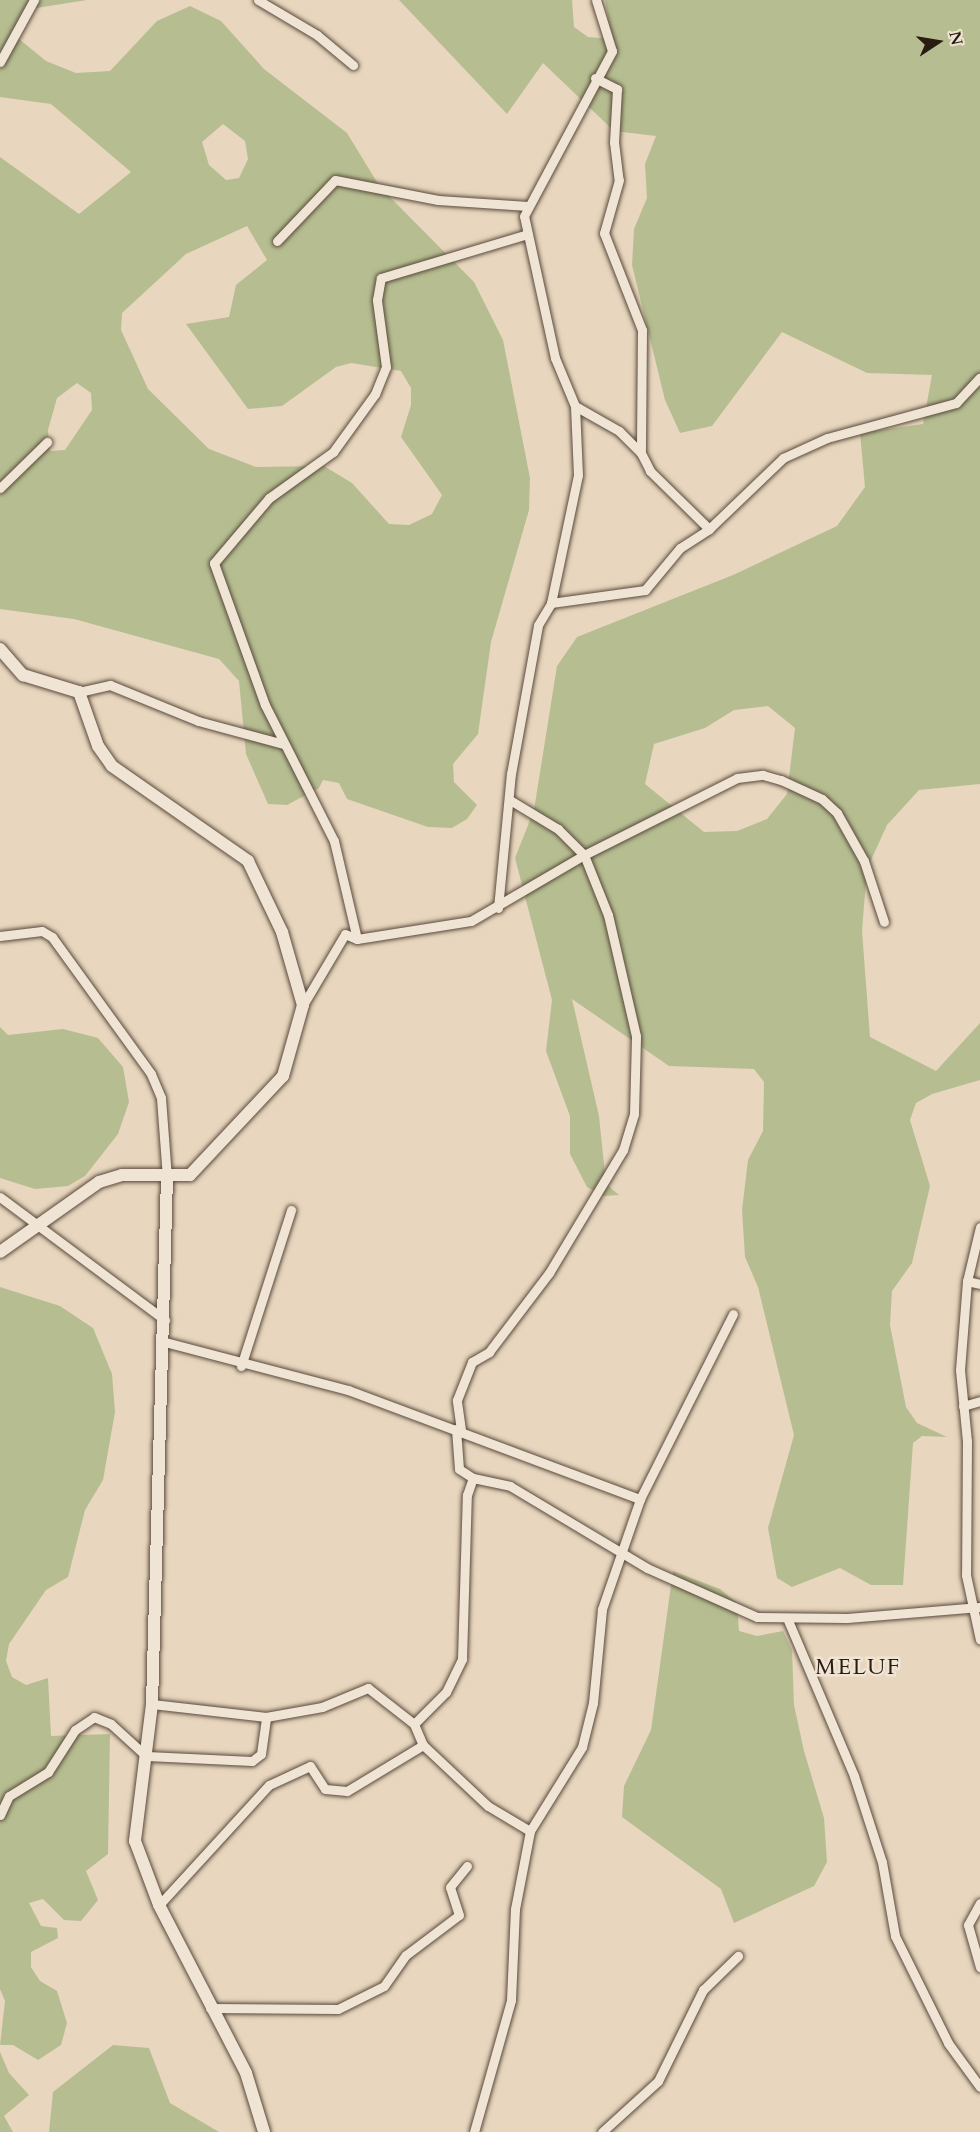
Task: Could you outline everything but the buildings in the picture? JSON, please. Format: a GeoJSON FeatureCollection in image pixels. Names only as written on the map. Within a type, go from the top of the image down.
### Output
{"type":"FeatureCollection","features":[{"type":"Feature","properties":{"kind":"street"},"geometry":{"type":"LineString","coordinates":[[0,62],[34,0]]}},
{"type":"Feature","properties":{"kind":"street"},"geometry":{"type":"LineString","coordinates":[[258,0],[317,35],[353,65]]}},
{"type":"Feature","properties":{"kind":"street"},"geometry":{"type":"LineString","coordinates":[[498,908],[510,800],[538,626],[550,603],[578,475],[575,406],[555,358],[528,234],[528,206],[595,78],[608,63],[612,39],[596,0]]}},
{"type":"Feature","properties":{"kind":"street"},"geometry":{"type":"LineString","coordinates":[[595,78],[617,89],[614,131],[619,180],[604,233],[642,330],[641,453]]}},
{"type":"Feature","properties":{"kind":"street"},"geometry":{"type":"LineString","coordinates":[[277,241],[335,180],[438,200],[528,206]]}},
{"type":"Feature","properties":{"kind":"street"},"geometry":{"type":"LineString","coordinates":[[357,939],[334,841],[284,744],[214,562],[269,498],[333,452],[375,394],[386,367],[376,300],[381,278],[528,234]]}},
{"type":"Feature","properties":{"kind":"street"},"geometry":{"type":"LineString","coordinates":[[550,603],[645,590],[680,549],[709,529],[793,452],[957,403],[980,377]]}},
{"type":"Feature","properties":{"kind":"street"},"geometry":{"type":"LineString","coordinates":[[575,406],[606,422],[641,453],[650,471],[709,529]]}},
{"type":"Feature","properties":{"kind":"street"},"geometry":{"type":"LineString","coordinates":[[0,488],[47,442]]}},
{"type":"Feature","properties":{"kind":"street"},"geometry":{"type":"LineString","coordinates":[[0,649],[23,675],[79,693],[110,685],[198,721],[284,744]]}},
{"type":"Feature","properties":{"kind":"street"},"geometry":{"type":"LineString","coordinates":[[79,693],[103,757],[236,850],[256,873],[282,932],[303,1005]]}},
{"type":"Feature","properties":{"kind":"street"},"geometry":{"type":"LineString","coordinates":[[0,1252],[39,1228],[99,1182],[122,1175],[167,1177],[190,1175],[266,1100],[292,1059],[303,1005],[345,934],[357,939],[450,927],[498,908],[584,855],[722,784],[762,775],[822,799],[837,813],[864,861],[884,922]]}},
{"type":"Feature","properties":{"kind":"street"},"geometry":{"type":"LineString","coordinates":[[510,800],[558,829],[584,855],[608,915],[632,1005],[634,1114],[623,1150],[549,1273],[489,1352],[472,1362],[457,1400],[459,1469],[473,1478],[510,1486],[622,1552],[744,1612],[788,1618],[976,1608]]}},
{"type":"Feature","properties":{"kind":"street"},"geometry":{"type":"LineString","coordinates":[[0,936],[42,931],[52,937],[151,1074],[161,1098],[167,1177],[165,1342],[152,1704],[135,1840],[159,1905],[210,2008],[246,2073],[264,2132]]}},
{"type":"Feature","properties":{"kind":"street"},"geometry":{"type":"LineString","coordinates":[[0,1197],[165,1320]]}},
{"type":"Feature","properties":{"kind":"street"},"geometry":{"type":"LineString","coordinates":[[241,1366],[291,1210]]}},
{"type":"Feature","properties":{"kind":"street"},"geometry":{"type":"LineString","coordinates":[[980,1227],[961,1327],[966,1575],[976,1608],[980,1640]]}},
{"type":"Feature","properties":{"kind":"street"},"geometry":{"type":"LineString","coordinates":[[968,1281],[980,1284]]}},
{"type":"Feature","properties":{"kind":"street"},"geometry":{"type":"LineString","coordinates":[[477,2131],[511,2000],[515,1908],[530,1831],[582,1747],[593,1703],[602,1609],[640,1499],[733,1314]]}},
{"type":"Feature","properties":{"kind":"street"},"geometry":{"type":"LineString","coordinates":[[165,1342],[241,1366],[348,1390],[640,1499]]}},
{"type":"Feature","properties":{"kind":"street"},"geometry":{"type":"LineString","coordinates":[[963,1406],[980,1401]]}},
{"type":"Feature","properties":{"kind":"street"},"geometry":{"type":"LineString","coordinates":[[414,1724],[446,1692],[462,1659],[467,1495],[473,1478]]}},
{"type":"Feature","properties":{"kind":"street"},"geometry":{"type":"LineString","coordinates":[[788,1618],[854,1776],[882,1862],[895,1936],[948,2043],[980,2087]]}},
{"type":"Feature","properties":{"kind":"street"},"geometry":{"type":"LineString","coordinates":[[152,1704],[266,1717],[322,1707],[368,1688],[414,1724],[423,1745],[488,1806],[530,1831]]}},
{"type":"Feature","properties":{"kind":"street"},"geometry":{"type":"LineString","coordinates":[[0,1815],[9,1796],[48,1772],[75,1730],[94,1718],[111,1724],[146,1756],[252,1761],[261,1754],[266,1717]]}},
{"type":"Feature","properties":{"kind":"street"},"geometry":{"type":"LineString","coordinates":[[159,1905],[275,1781],[310,1766],[325,1789],[347,1791],[423,1745]]}},
{"type":"Feature","properties":{"kind":"street"},"geometry":{"type":"LineString","coordinates":[[210,2008],[338,2008],[384,1986],[406,1955],[459,1915],[450,1887],[467,1866]]}},
{"type":"Feature","properties":{"kind":"street"},"geometry":{"type":"LineString","coordinates":[[980,1903],[968,1925],[980,1966]]}},
{"type":"Feature","properties":{"kind":"street"},"geometry":{"type":"LineString","coordinates":[[602,2132],[658,2081],[703,1990],[738,1956]]}},
{"type":"Feature","properties":{"kind":"green space"},"geometry":{"type":"Polygon","coordinates":[[[0,0],[87,0],[30,9],[19,39],[46,61],[76,73],[110,71],[157,21],[190,6],[221,21],[264,69],[347,133],[380,187],[474,282],[503,340],[530,478],[529,510],[491,642],[478,734],[453,764],[454,782],[477,805],[467,819],[452,828],[428,827],[347,799],[339,783],[323,780],[319,788],[287,805],[268,804],[246,754],[239,681],[219,659],[74,619],[0,609],[0,157],[79,214],[131,172],[51,104],[0,97],[0,0]],[[223,124],[202,142],[209,165],[226,180],[239,178],[248,159],[245,141],[223,124]],[[247,226],[186,254],[122,313],[121,330],[148,389],[209,449],[256,467],[324,466],[352,483],[389,524],[409,525],[432,514],[442,495],[401,437],[411,405],[411,388],[401,371],[351,363],[336,367],[282,406],[248,409],[186,324],[229,317],[236,285],[267,260],[247,226]],[[77,383],[57,398],[48,430],[50,451],[65,450],[92,410],[91,393],[77,383]]]}},
{"type":"Feature","properties":{"kind":"green space"},"geometry":{"type":"Polygon","coordinates":[[[399,0],[572,0],[574,27],[588,37],[612,39],[605,0],[980,0],[980,784],[919,790],[887,825],[867,869],[862,931],[870,1037],[936,1071],[980,1023],[980,1080],[932,1094],[916,1103],[910,1120],[930,1186],[912,1263],[892,1291],[890,1325],[906,1407],[917,1423],[947,1437],[922,1436],[913,1443],[903,1585],[871,1585],[840,1568],[792,1587],[777,1578],[768,1528],[794,1435],[758,1287],[745,1257],[742,1210],[748,1160],[763,1131],[764,1082],[754,1069],[669,1066],[572,999],[599,1116],[606,1184],[619,1195],[603,1196],[587,1187],[570,1154],[570,1116],[546,1051],[552,1000],[515,858],[534,810],[557,666],[577,637],[733,575],[837,526],[865,487],[860,433],[923,424],[932,375],[867,373],[782,332],[712,426],[680,433],[665,400],[632,265],[634,229],[647,198],[645,164],[656,136],[614,131],[543,63],[507,114],[399,0]],[[768,706],[734,710],[705,728],[654,744],[645,784],[704,832],[737,831],[767,819],[787,794],[795,728],[768,706]]]}},
{"type":"Feature","properties":{"kind":"green space"},"geometry":{"type":"Polygon","coordinates":[[[0,1027],[8,1035],[63,1029],[98,1038],[123,1067],[129,1102],[118,1134],[85,1176],[68,1186],[35,1189],[0,1178],[0,1027]]]}},
{"type":"Feature","properties":{"kind":"green space"},"geometry":{"type":"Polygon","coordinates":[[[0,1287],[60,1306],[93,1328],[112,1374],[115,1412],[103,1480],[85,1510],[68,1577],[46,1590],[9,1644],[6,1661],[12,1677],[26,1685],[48,1678],[51,1736],[110,1734],[108,1854],[86,1871],[98,1900],[81,1921],[64,1920],[43,1899],[29,1903],[41,1926],[57,1928],[58,1938],[31,1952],[31,1967],[40,1981],[57,1991],[67,2023],[61,2045],[38,2060],[13,2045],[0,2045],[5,2001],[0,1989],[0,1287]]]}},
{"type":"Feature","properties":{"kind":"green space"},"geometry":{"type":"Polygon","coordinates":[[[673,1571],[720,1589],[737,1603],[739,1631],[757,1636],[783,1631],[792,1650],[794,1705],[804,1751],[824,1818],[827,1862],[814,1886],[734,1923],[721,1889],[622,1817],[624,1786],[651,1730],[673,1571]]]}},
{"type":"Feature","properties":{"kind":"green space"},"geometry":{"type":"Polygon","coordinates":[[[113,2045],[149,2048],[170,2103],[219,2132],[49,2132],[53,2092],[113,2045]]]}},
{"type":"Feature","properties":{"kind":"green space"},"geometry":{"type":"Polygon","coordinates":[[[0,2052],[9,2073],[29,2095],[4,2116],[13,2132],[0,2132],[0,2052]]]}},
{"type":"Feature","properties":{"kind":"district","name":"MELUF"},"geometry":{"type":"Point","coordinates":[858,1668]}}]}
